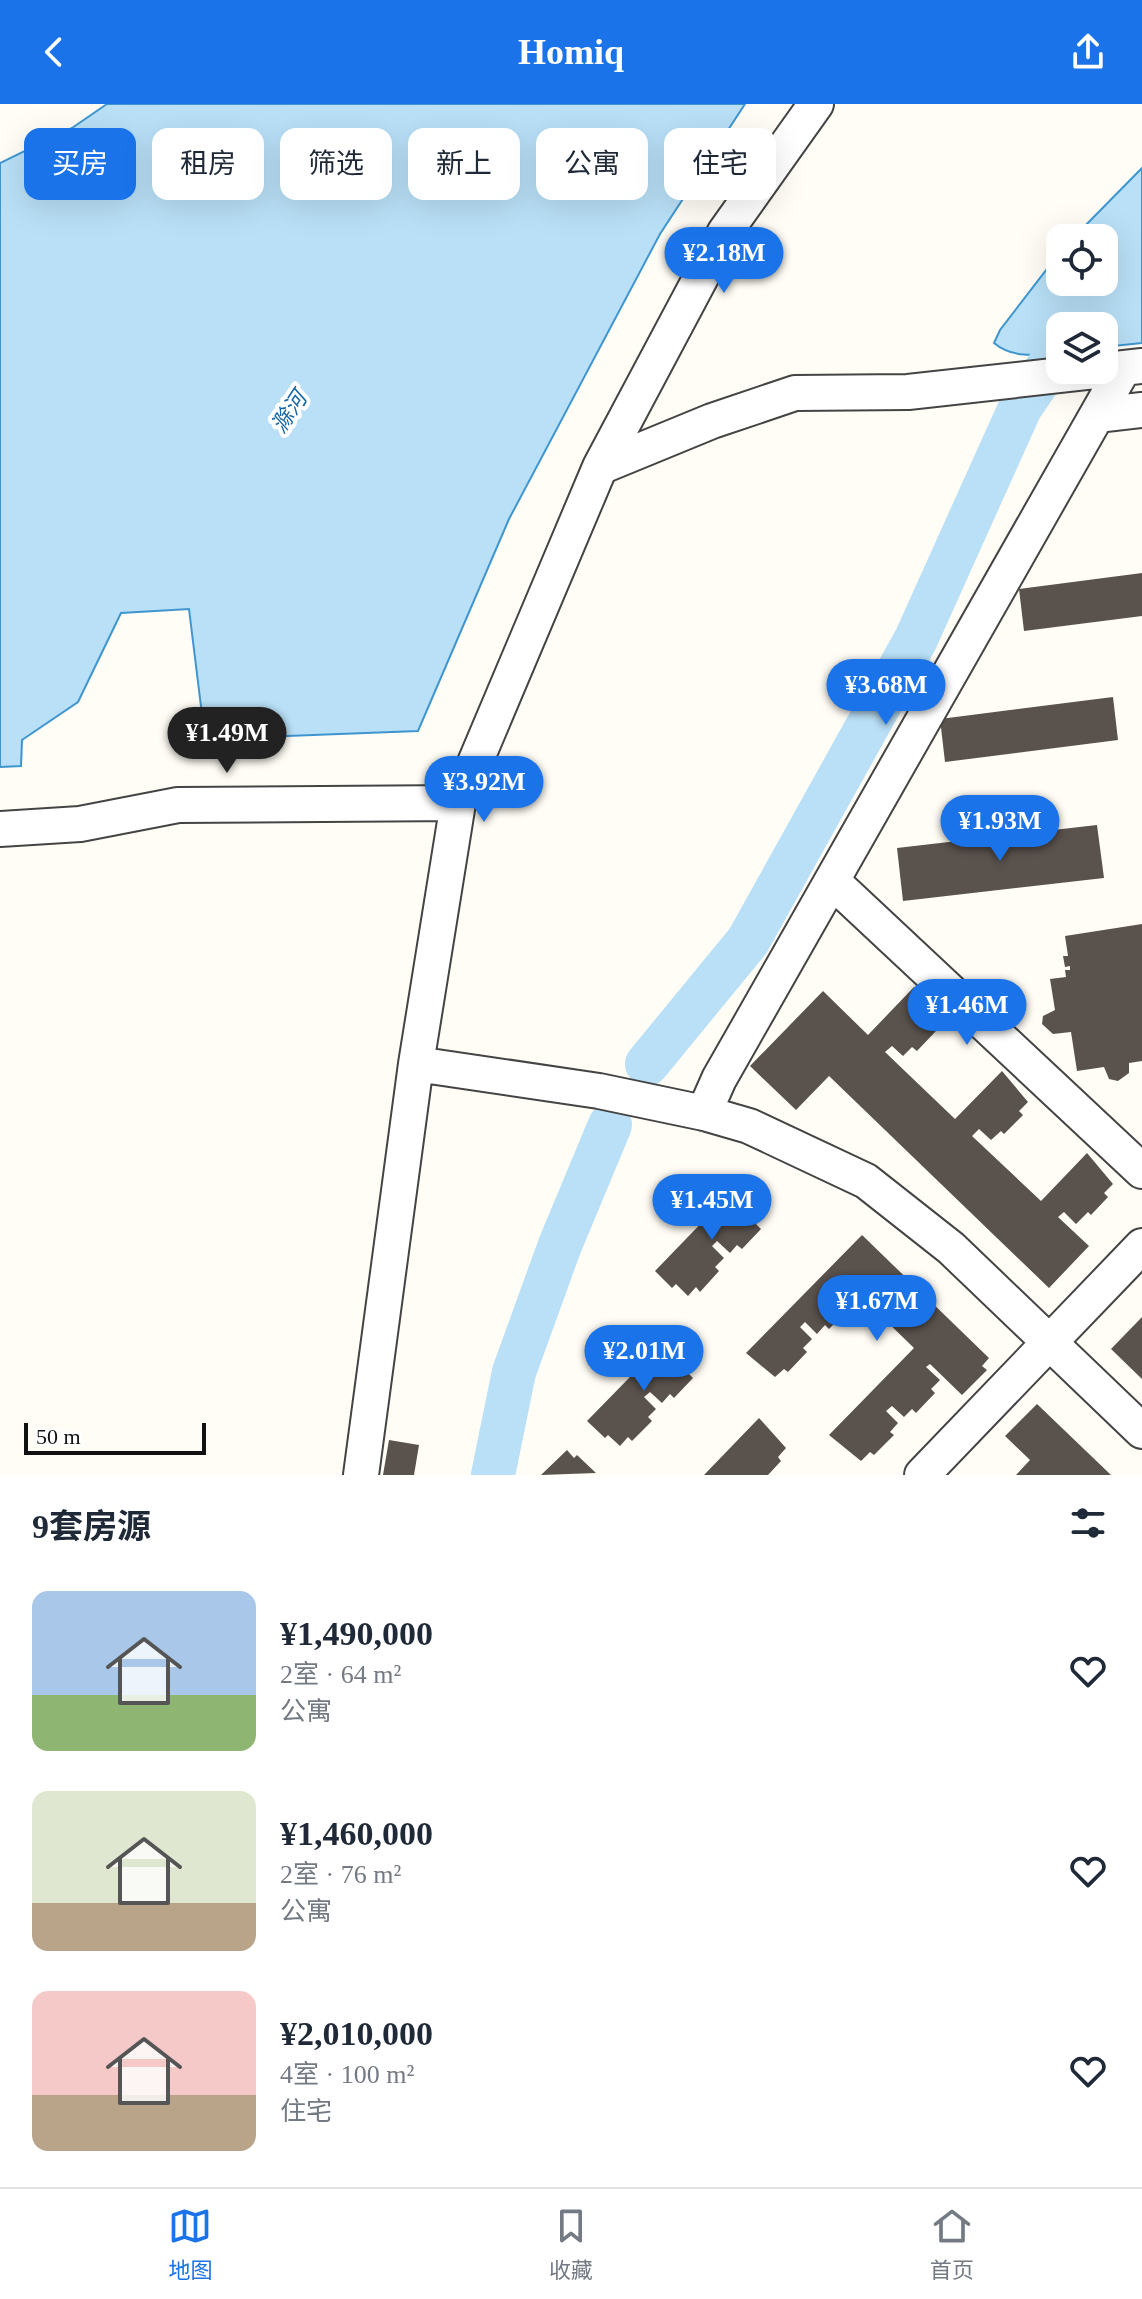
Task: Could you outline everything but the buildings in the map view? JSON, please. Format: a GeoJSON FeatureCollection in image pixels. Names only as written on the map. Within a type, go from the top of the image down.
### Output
{"type":"FeatureCollection","features":[{"type":"Feature","properties":{"kind":"street"},"geometry":{"type":"LineString","coordinates":[[361,1475],[416,1064],[458,803],[600,467],[725,232],[816,104]]}},
{"type":"Feature","properties":{"kind":"street"},"geometry":{"type":"LineString","coordinates":[[600,467],[712,421],[795,393],[908,392],[1132,368]]}},
{"type":"Feature","properties":{"kind":"street"},"geometry":{"type":"LineString","coordinates":[[704,1113],[719,1079],[1097,415],[1132,368]]}},
{"type":"Feature","properties":{"kind":"street"},"geometry":{"type":"LineString","coordinates":[[1097,415],[1142,410]]}},
{"type":"Feature","properties":{"kind":"street"},"geometry":{"type":"LineString","coordinates":[[0,829],[80,824],[178,805],[458,803]]}},
{"type":"Feature","properties":{"kind":"street"},"geometry":{"type":"LineString","coordinates":[[832,881],[1142,1171]]}},
{"type":"Feature","properties":{"kind":"street"},"geometry":{"type":"LineString","coordinates":[[416,1064],[599,1091],[704,1113],[749,1126],[866,1181],[951,1248],[1142,1431]]}},
{"type":"Feature","properties":{"kind":"street"},"geometry":{"type":"LineString","coordinates":[[922,1475],[1142,1246]]}},
{"type":"Feature","properties":{"kind":"water","name":"滁河"},"geometry":{"type":"Polygon","coordinates":[[[107,104],[745,104],[729,128],[664,128],[664,200],[682,200],[660,234],[509,519],[418,731],[205,739],[189,609],[121,613],[78,702],[22,740],[21,766],[0,767],[0,163],[24,151],[24,200],[136,200],[136,128],[72,128],[107,104]]]}},
{"type":"Feature","properties":{"kind":"water"},"geometry":{"type":"Polygon","coordinates":[[[1142,168],[1142,343],[1118,346],[1118,312],[1046,312],[1046,354],[1017,354],[994,343],[1000,330],[1046,270],[1046,296],[1118,296],[1118,224],[1087,224],[1142,168]]]}},
{"type":"Feature","properties":{"kind":"waterway"},"geometry":{"type":"LineString","coordinates":[[647,1064],[748,941],[916,639],[1020,408],[1046,370]]}},
{"type":"Feature","properties":{"kind":"waterway"},"geometry":{"type":"LineString","coordinates":[[493,1475],[514,1372],[560,1245],[610,1125]]}}]}
